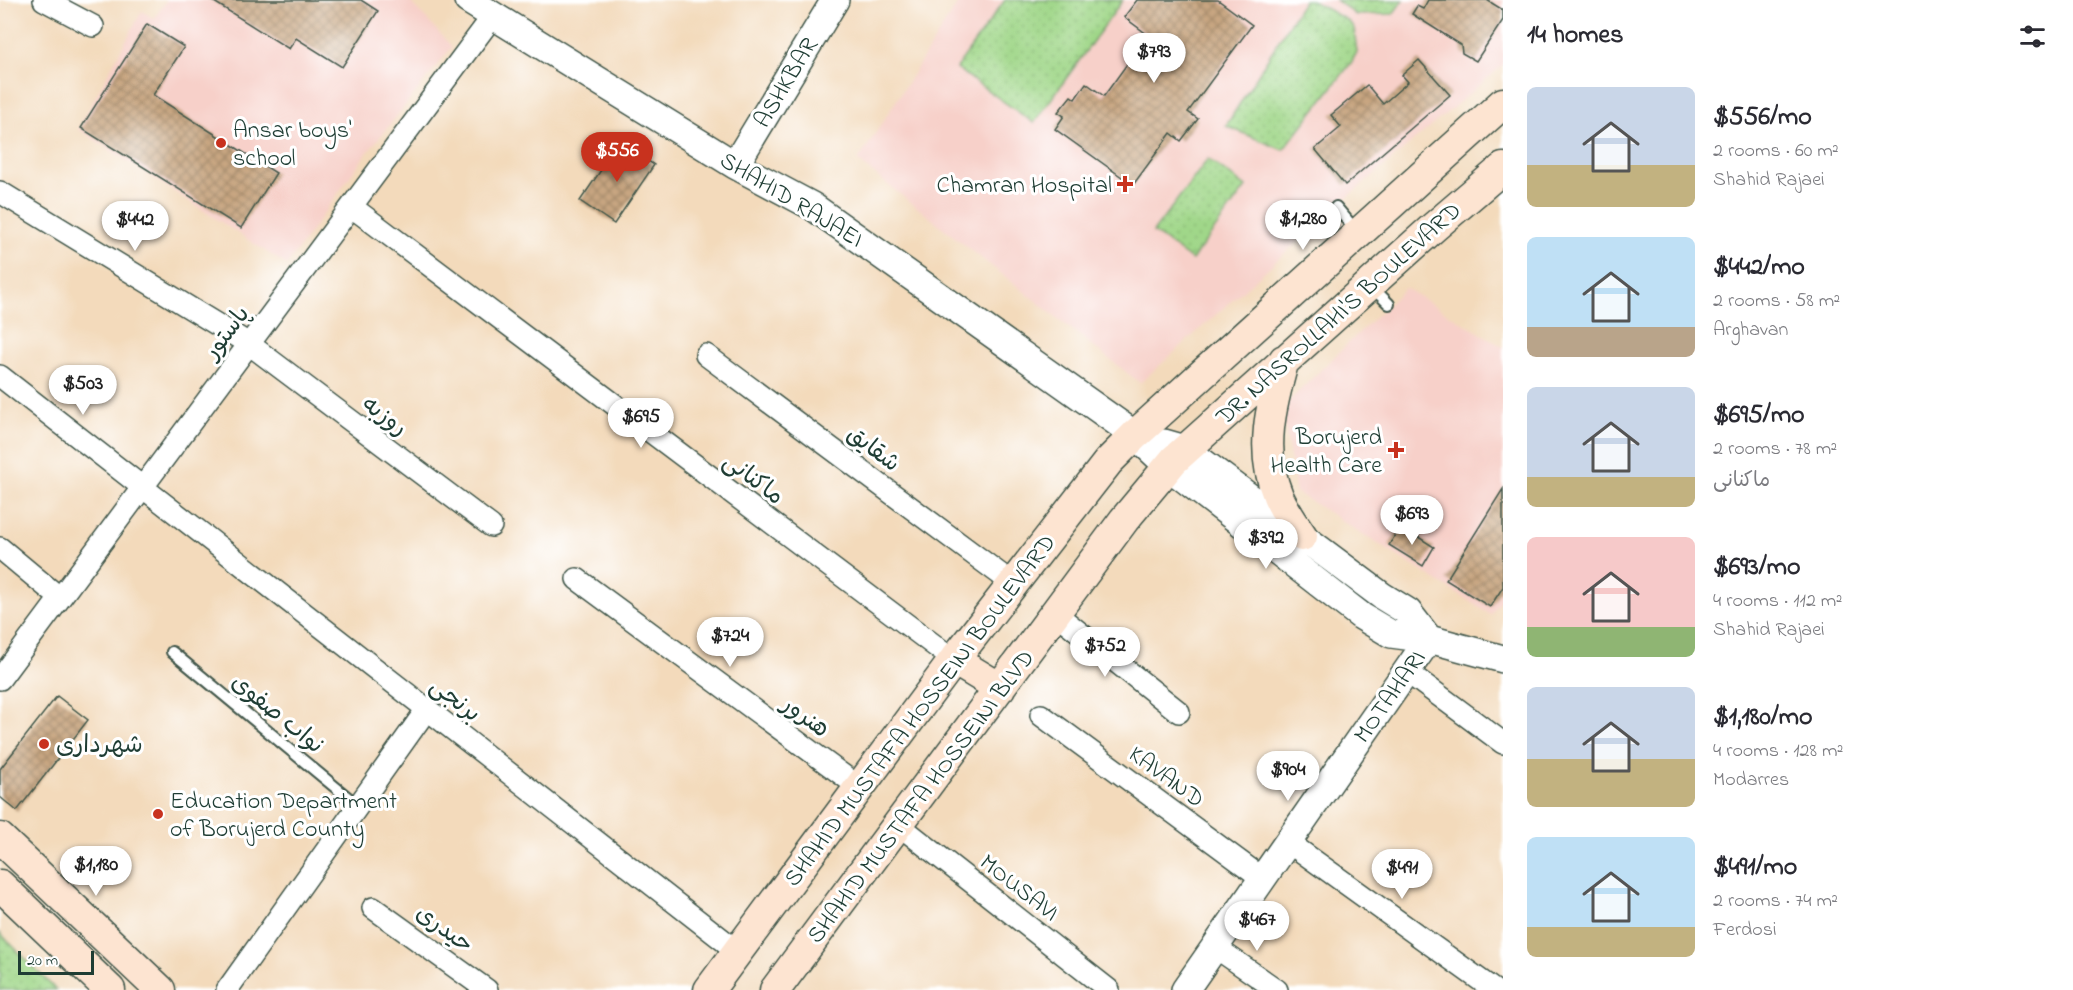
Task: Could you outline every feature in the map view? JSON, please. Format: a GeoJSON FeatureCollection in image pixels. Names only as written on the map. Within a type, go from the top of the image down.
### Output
{"type":"FeatureCollection","features":[{"type":"Feature","properties":{"kind":"main road","name":"DR. NASROLLAHI'S BOULEVARD"},"geometry":{"type":"LineString","coordinates":[[1135,435],[1503,103]]}},
{"type":"Feature","properties":{"kind":"main road","name":"DR. NASROLLAHI'S BOULEVARD"},"geometry":{"type":"LineString","coordinates":[[1176,458],[1284,360],[1379,294],[1503,168]]}},
{"type":"Feature","properties":{"kind":"main road"},"geometry":{"type":"LineString","coordinates":[[1284,360],[1268,419],[1269,461],[1278,495],[1302,536]]}},
{"type":"Feature","properties":{"kind":"main road","name":"SHAHID MUSTAFA HOSSEINI BOULEVARD"},"geometry":{"type":"LineString","coordinates":[[709,990],[1012,583],[1084,490],[1135,435]]}},
{"type":"Feature","properties":{"kind":"main road","name":"SHAHID MUSTAFA HOSSEINI BLVD"},"geometry":{"type":"LineString","coordinates":[[785,987],[899,825],[1055,613],[1124,520],[1176,458]]}},
{"type":"Feature","properties":{"kind":"main road"},"geometry":{"type":"LineString","coordinates":[[954,660],[1000,688]]}},
{"type":"Feature","properties":{"kind":"main road"},"geometry":{"type":"LineString","coordinates":[[0,838],[159,990]]}},
{"type":"Feature","properties":{"kind":"main road"},"geometry":{"type":"LineString","coordinates":[[0,885],[110,990]]}},
{"type":"Feature","properties":{"kind":"street"},"geometry":{"type":"LineString","coordinates":[[44,0],[93,26]]}},
{"type":"Feature","properties":{"kind":"street","name":"SHAHID RAJAEI"},"geometry":{"type":"LineString","coordinates":[[468,0],[735,165],[812,206],[1135,435],[1302,536],[1382,596],[1408,612],[1429,639]]}},
{"type":"Feature","properties":{"kind":"street","name":"ASHKBAR"},"geometry":{"type":"LineString","coordinates":[[735,165],[835,0]]}},
{"type":"Feature","properties":{"kind":"street","name":"پاستور"},"geometry":{"type":"LineString","coordinates":[[0,679],[493,16]]}},
{"type":"Feature","properties":{"kind":"street","name":"روزبه"},"geometry":{"type":"LineString","coordinates":[[0,192],[249,344],[491,526]]}},
{"type":"Feature","properties":{"kind":"street","name":"ماکنانی"},"geometry":{"type":"LineString","coordinates":[[352,207],[954,660]]}},
{"type":"Feature","properties":{"kind":"street","name":"شقایق"},"geometry":{"type":"LineString","coordinates":[[706,355],[1012,583]]}},
{"type":"Feature","properties":{"kind":"street","name":"برنجی"},"geometry":{"type":"LineString","coordinates":[[0,376],[738,951]]}},
{"type":"Feature","properties":{"kind":"street","name":"SHAHID RAJAEI"},"geometry":{"type":"LineString","coordinates":[[1176,458],[1361,616],[1391,634],[1429,639],[1503,659]]}},
{"type":"Feature","properties":{"kind":"street"},"geometry":{"type":"LineString","coordinates":[[0,548],[60,598]]}},
{"type":"Feature","properties":{"kind":"street","name":"هنرور"},"geometry":{"type":"LineString","coordinates":[[577,579],[859,787]]}},
{"type":"Feature","properties":{"kind":"street"},"geometry":{"type":"LineString","coordinates":[[1055,613],[1179,712]]}},
{"type":"Feature","properties":{"kind":"street","name":"MOTAHARI"},"geometry":{"type":"LineString","coordinates":[[1185,990],[1429,639]]}},
{"type":"Feature","properties":{"kind":"street"},"geometry":{"type":"LineString","coordinates":[[1406,671],[1503,743]]}},
{"type":"Feature","properties":{"kind":"street"},"geometry":{"type":"LineString","coordinates":[[227,990],[427,709]]}},
{"type":"Feature","properties":{"kind":"street","name":"KAVAND"},"geometry":{"type":"LineString","coordinates":[[1041,715],[1262,879]]}},
{"type":"Feature","properties":{"kind":"street","name":"MOUSAVI"},"geometry":{"type":"LineString","coordinates":[[899,825],[1109,990]]}},
{"type":"Feature","properties":{"kind":"street"},"geometry":{"type":"LineString","coordinates":[[1288,842],[1494,990]]}},
{"type":"Feature","properties":{"kind":"street","name":"حیدری"},"geometry":{"type":"LineString","coordinates":[[374,908],[487,990]]}},
{"type":"Feature","properties":{"kind":"street"},"geometry":{"type":"LineString","coordinates":[[1215,947],[1277,990]]}},
{"type":"Feature","properties":{"kind":"lane"},"geometry":{"type":"LineString","coordinates":[[1336,207],[1358,233]]}},
{"type":"Feature","properties":{"kind":"lane","name":"نواب صفوی"},"geometry":{"type":"LineString","coordinates":[[171,652],[358,806]]}},
{"type":"Feature","properties":{"kind":"shaded area"},"geometry":{"type":"Polygon","coordinates":[[[167,0],[409,0],[452,47],[364,157],[287,265],[78,129],[142,11],[154,19],[167,0]]]}},
{"type":"Feature","properties":{"kind":"shaded area","name":"Chamran Hospital"},"geometry":{"type":"Polygon","coordinates":[[[960,0],[1503,0],[1503,65],[1336,207],[1140,383],[858,161],[960,0]]]}},
{"type":"Feature","properties":{"kind":"shaded area","name":"Borujerd Health Care"},"geometry":{"type":"Polygon","coordinates":[[[1405,288],[1503,347],[1503,595],[1491,615],[1296,492],[1282,408],[1405,288]]]}},
{"type":"Feature","properties":{"kind":"green space"},"geometry":{"type":"Polygon","coordinates":[[[1005,0],[1123,0],[1034,123],[956,68],[1005,0]]]}},
{"type":"Feature","properties":{"kind":"green space"},"geometry":{"type":"Polygon","coordinates":[[[1304,0],[1311,0],[1347,20],[1354,28],[1357,52],[1351,63],[1283,150],[1226,126],[1304,0]]]}},
{"type":"Feature","properties":{"kind":"green space"},"geometry":{"type":"Polygon","coordinates":[[[1336,0],[1403,0],[1393,14],[1356,15],[1336,0]]]}},
{"type":"Feature","properties":{"kind":"green space"},"geometry":{"type":"Polygon","coordinates":[[[1208,159],[1246,187],[1192,260],[1153,232],[1208,159]]]}},
{"type":"Feature","properties":{"kind":"green space"},"geometry":{"type":"Polygon","coordinates":[[[0,933],[56,990],[0,990],[0,933]]]}},
{"type":"Feature","properties":{"kind":"building"},"geometry":{"type":"Polygon","coordinates":[[[211,0],[361,0],[378,11],[342,67],[296,38],[289,49],[211,0]]]}},
{"type":"Feature","properties":{"kind":"building"},"geometry":{"type":"Polygon","coordinates":[[[1137,0],[1218,0],[1252,25],[1188,112],[1198,119],[1181,141],[1171,133],[1133,185],[1055,129],[1064,116],[1058,112],[1071,96],[1075,99],[1086,83],[1104,96],[1148,35],[1124,17],[1137,0]]]}},
{"type":"Feature","properties":{"kind":"building"},"geometry":{"type":"Polygon","coordinates":[[[1428,0],[1487,0],[1503,10],[1503,20],[1476,61],[1462,53],[1461,45],[1412,14],[1417,6],[1423,9],[1428,0]]]}},
{"type":"Feature","properties":{"kind":"building"},"geometry":{"type":"Polygon","coordinates":[[[147,24],[184,47],[153,95],[276,173],[241,228],[81,128],[147,24]]]}},
{"type":"Feature","properties":{"kind":"building"},"geometry":{"type":"Polygon","coordinates":[[[1419,60],[1450,95],[1345,185],[1315,149],[1341,127],[1331,115],[1367,85],[1383,104],[1408,82],[1402,75],[1419,60]]]}},
{"type":"Feature","properties":{"kind":"building"},"geometry":{"type":"Polygon","coordinates":[[[620,142],[654,165],[614,224],[580,201],[620,142]]]}},
{"type":"Feature","properties":{"kind":"building"},"geometry":{"type":"Polygon","coordinates":[[[1503,489],[1503,587],[1490,607],[1446,580],[1503,489]]]}},
{"type":"Feature","properties":{"kind":"building"},"geometry":{"type":"Polygon","coordinates":[[[1401,526],[1434,547],[1423,566],[1389,545],[1401,526]]]}},
{"type":"Feature","properties":{"kind":"building","name":"شهرداری"},"geometry":{"type":"Polygon","coordinates":[[[57,696],[88,720],[17,811],[0,797],[0,769],[57,696]]]}},
{"type":"Feature","properties":{"kind":"place","name":"Ansar boys' school"},"geometry":{"type":"Point","coordinates":[221,143]}},
{"type":"Feature","properties":{"kind":"place","name":"Chamran Hospital"},"geometry":{"type":"Point","coordinates":[1125,184]}},
{"type":"Feature","properties":{"kind":"place","name":"Borujerd Health Care"},"geometry":{"type":"Point","coordinates":[1396,450]}},
{"type":"Feature","properties":{"kind":"place","name":"شهرداری"},"geometry":{"type":"Point","coordinates":[44,744]}},
{"type":"Feature","properties":{"kind":"place","name":"Education Department of Borujerd County"},"geometry":{"type":"Point","coordinates":[158,814]}}]}
